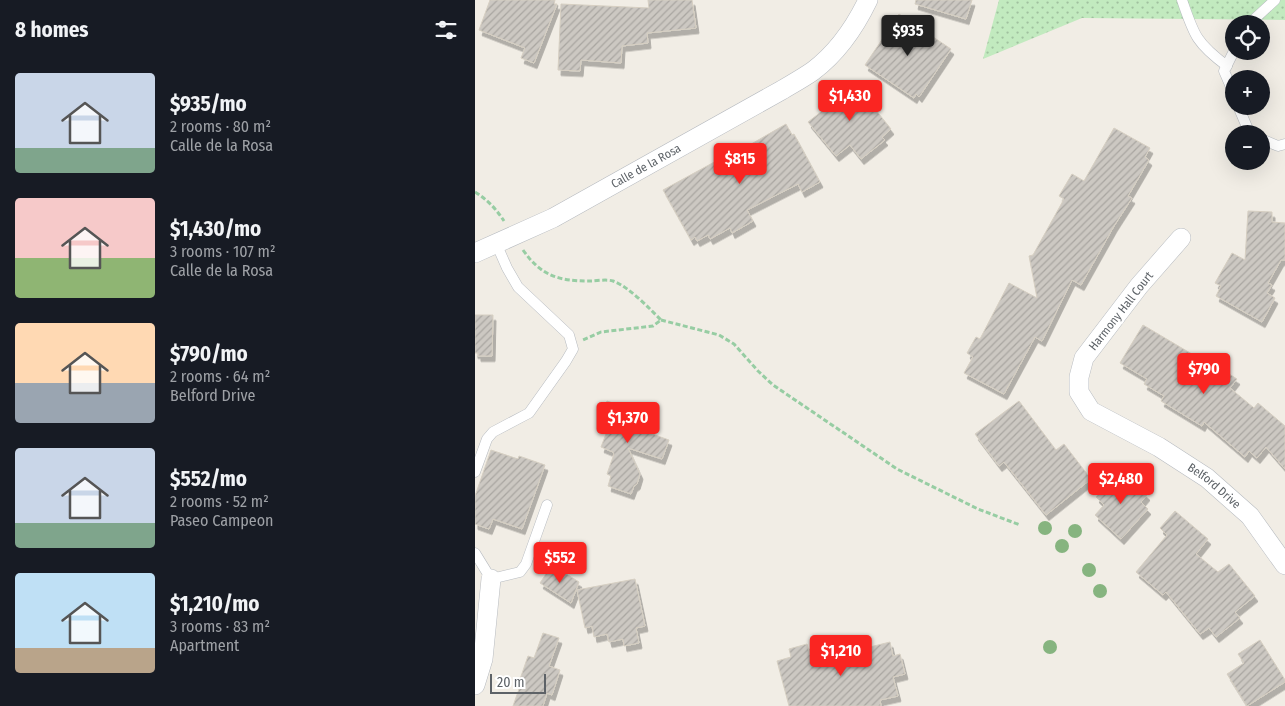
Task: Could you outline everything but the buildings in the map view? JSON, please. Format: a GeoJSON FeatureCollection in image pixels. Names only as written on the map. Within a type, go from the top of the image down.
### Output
{"type":"FeatureCollection","features":[{"type":"Feature","properties":{"kind":"street","name":"Calle de la Rosa"},"geometry":{"type":"LineString","coordinates":[[475,253],[553,218],[813,71],[839,47],[861,15],[868,0]]}},
{"type":"Feature","properties":{"kind":"street","name":"Harmony Hall Court"},"geometry":{"type":"LineString","coordinates":[[1079,392],[1079,377],[1084,358],[1139,286],[1181,238]]}},
{"type":"Feature","properties":{"kind":"street","name":"Belford Drive"},"geometry":{"type":"LineString","coordinates":[[1079,392],[1091,411],[1159,447],[1207,478],[1249,516],[1285,565]]}},
{"type":"Feature","properties":{"kind":"street"},"geometry":{"type":"LineString","coordinates":[[475,685],[483,659],[491,579]]}},
{"type":"Feature","properties":{"kind":"lane"},"geometry":{"type":"LineString","coordinates":[[1182,0],[1193,32],[1206,50],[1227,66]]}},
{"type":"Feature","properties":{"kind":"lane"},"geometry":{"type":"LineString","coordinates":[[1259,15],[1275,0]]}},
{"type":"Feature","properties":{"kind":"lane"},"geometry":{"type":"LineString","coordinates":[[1225,72],[1224,70],[1230,60]]}},
{"type":"Feature","properties":{"kind":"lane"},"geometry":{"type":"LineString","coordinates":[[1270,143],[1278,146],[1285,144]]}},
{"type":"Feature","properties":{"kind":"lane"},"geometry":{"type":"LineString","coordinates":[[475,472],[487,439],[493,432],[529,413],[566,362],[573,349],[569,334],[518,287],[496,244]]}},
{"type":"Feature","properties":{"kind":"lane"},"geometry":{"type":"LineString","coordinates":[[475,553],[491,579],[520,572],[526,564],[547,506]]}},
{"type":"Feature","properties":{"kind":"path"},"geometry":{"type":"LineString","coordinates":[[475,192],[496,208],[513,236],[536,266],[549,275],[577,281],[613,281],[631,292],[661,320],[719,334],[734,344],[773,385],[897,469],[978,510],[1020,525]]}},
{"type":"Feature","properties":{"kind":"path"},"geometry":{"type":"LineString","coordinates":[[572,344],[601,332],[653,326],[661,320]]}},
{"type":"Feature","properties":{"kind":"green space"},"geometry":{"type":"Polygon","coordinates":[[[999,0],[1285,0],[1285,20],[1270,20],[1270,15],[1225,15],[1225,19],[1082,18],[983,59],[999,0]]]}}]}
